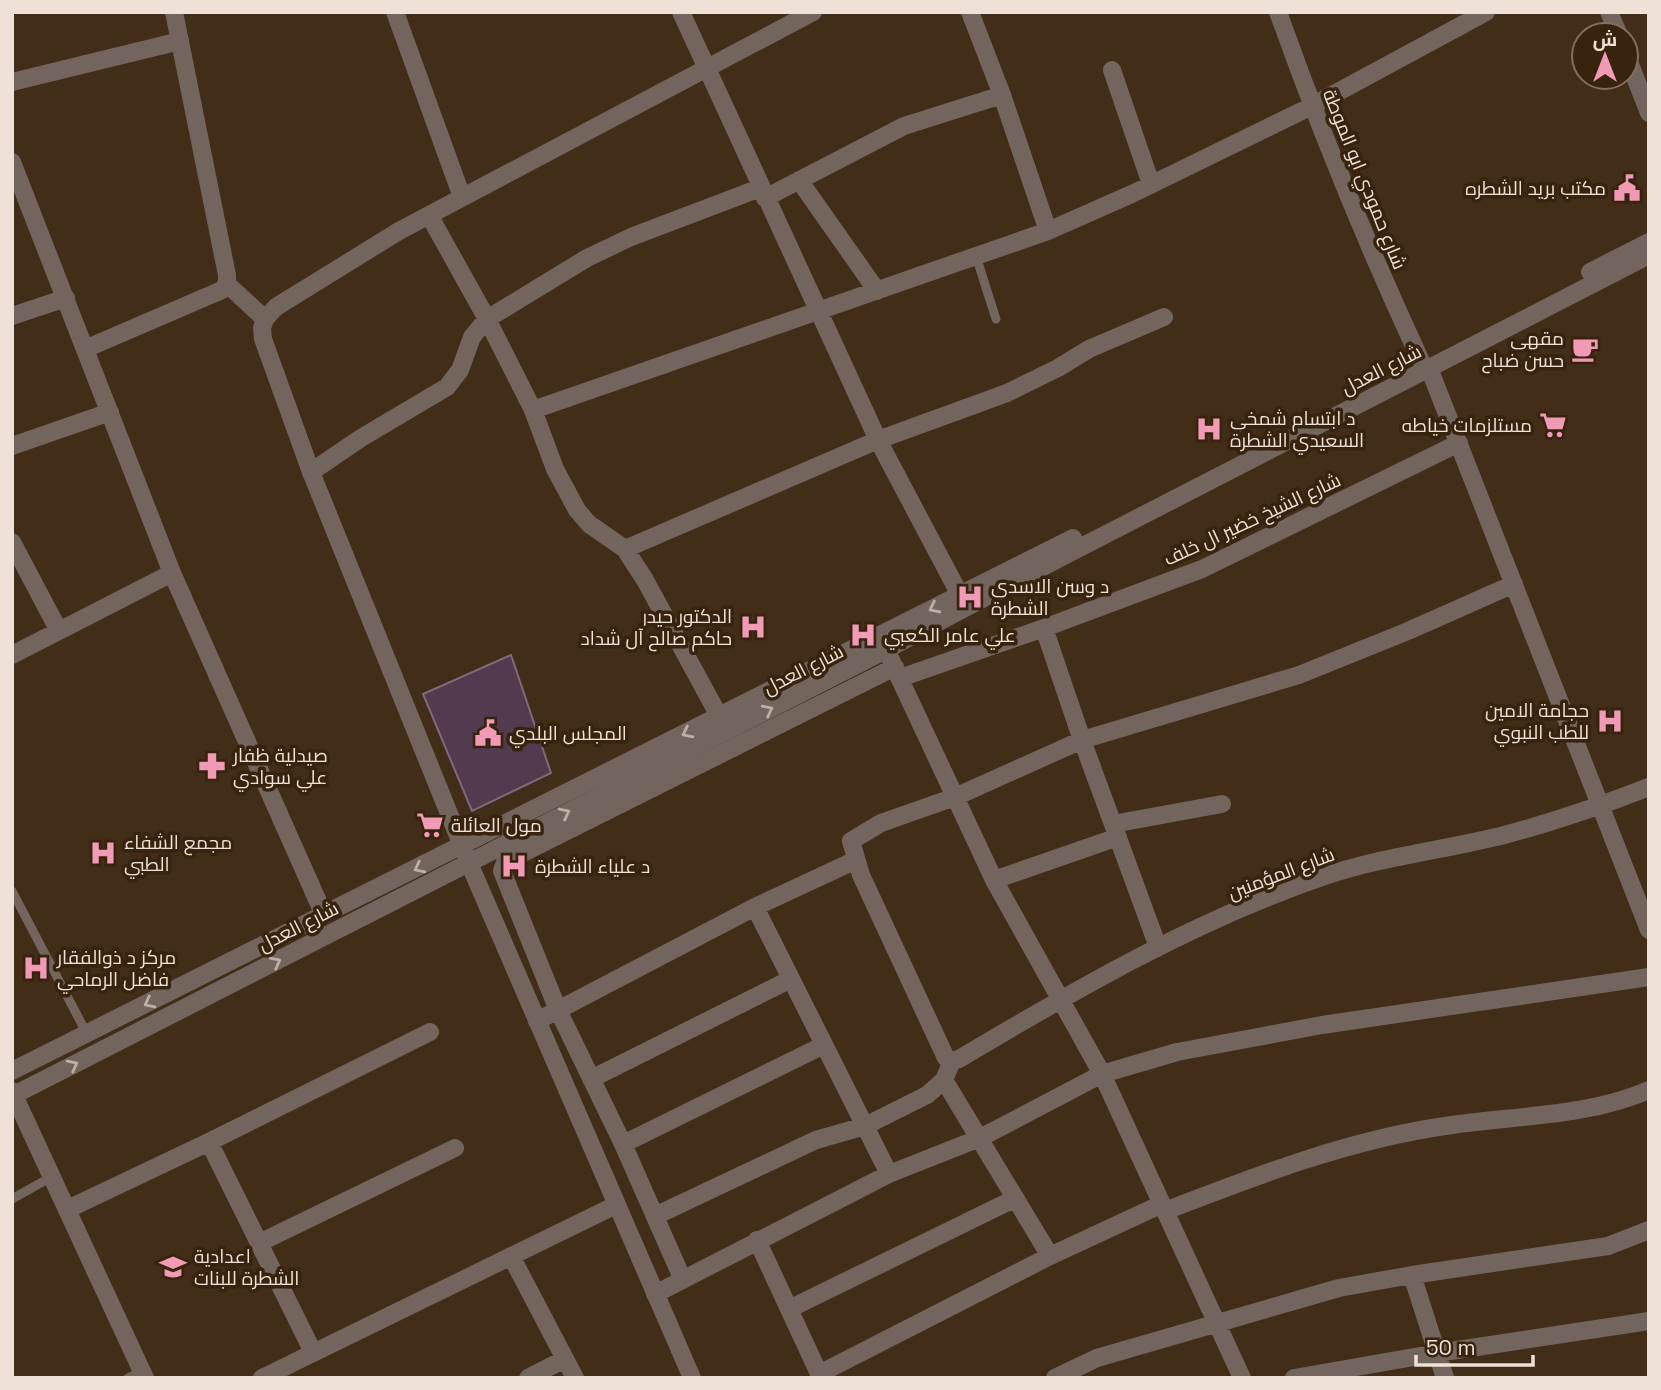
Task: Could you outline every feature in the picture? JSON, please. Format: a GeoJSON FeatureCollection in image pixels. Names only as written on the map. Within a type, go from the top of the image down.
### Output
{"type":"FeatureCollection","features":[{"type":"Feature","properties":{"kind":"street"},"geometry":{"type":"LineString","coordinates":[[85,349],[222,290],[227,284],[228,275],[174,12]]}},
{"type":"Feature","properties":{"kind":"street"},"geometry":{"type":"LineString","coordinates":[[395,12],[462,197]]}},
{"type":"Feature","properties":{"kind":"street"},"geometry":{"type":"LineString","coordinates":[[681,12],[878,440],[960,595]]}},
{"type":"Feature","properties":{"kind":"street"},"geometry":{"type":"LineString","coordinates":[[692,1378],[466,854],[311,472],[267,352],[262,328],[265,319],[276,307],[399,231],[813,12]]}},
{"type":"Feature","properties":{"kind":"street"},"geometry":{"type":"LineString","coordinates":[[970,12],[1002,95],[1048,231]]}},
{"type":"Feature","properties":{"kind":"street","name":"شارع حمودي ابو الموطة"},"geometry":{"type":"LineString","coordinates":[[1278,12],[1370,252],[1459,443],[1649,930]]}},
{"type":"Feature","properties":{"kind":"street"},"geometry":{"type":"LineString","coordinates":[[533,410],[1048,231],[1312,106],[1486,12]]}},
{"type":"Feature","properties":{"kind":"street"},"geometry":{"type":"LineString","coordinates":[[12,82],[180,41]]}},
{"type":"Feature","properties":{"kind":"street"},"geometry":{"type":"LineString","coordinates":[[1112,70],[1151,184]]}},
{"type":"Feature","properties":{"kind":"street"},"geometry":{"type":"LineString","coordinates":[[1640,90],[1649,113]]}},
{"type":"Feature","properties":{"kind":"street"},"geometry":{"type":"LineString","coordinates":[[311,472],[361,438],[447,387],[460,370],[471,337],[487,319],[586,258],[631,237],[799,180],[904,126],[1002,95]]}},
{"type":"Feature","properties":{"kind":"street"},"geometry":{"type":"LineString","coordinates":[[12,162],[19,197],[65,298],[172,573],[324,915]]}},
{"type":"Feature","properties":{"kind":"street"},"geometry":{"type":"LineString","coordinates":[[799,180],[877,291]]}},
{"type":"Feature","properties":{"kind":"street"},"geometry":{"type":"LineString","coordinates":[[429,215],[487,319],[533,410],[555,469],[576,510],[589,524],[625,549],[645,580],[719,716]]}},
{"type":"Feature","properties":{"kind":"street","name":"شارع العدل"},"geometry":{"type":"LineString","coordinates":[[12,1071],[324,915],[466,854],[886,650],[1649,242]]}},
{"type":"Feature","properties":{"kind":"street","name":"شارع العدل"},"geometry":{"type":"LineString","coordinates":[[13,1094],[466,854],[719,716],[1424,364],[1649,256]]}},
{"type":"Feature","properties":{"kind":"street"},"geometry":{"type":"LineString","coordinates":[[227,284],[265,319]]}},
{"type":"Feature","properties":{"kind":"street"},"geometry":{"type":"LineString","coordinates":[[12,316],[65,298]]}},
{"type":"Feature","properties":{"kind":"street"},"geometry":{"type":"LineString","coordinates":[[625,549],[878,440],[1007,393],[1090,349],[1164,317]]}},
{"type":"Feature","properties":{"kind":"street"},"geometry":{"type":"LineString","coordinates":[[12,446],[110,412]]}},
{"type":"Feature","properties":{"kind":"street","name":"شارع الشيخ خضير ال خلف"},"geometry":{"type":"LineString","coordinates":[[683,1280],[623,1144],[558,1010],[502,871],[505,862],[897,672],[1044,628],[1202,569],[1459,443]]}},
{"type":"Feature","properties":{"kind":"street"},"geometry":{"type":"LineString","coordinates":[[12,542],[59,631]]}},
{"type":"Feature","properties":{"kind":"street"},"geometry":{"type":"LineString","coordinates":[[12,655],[172,573]]}},
{"type":"Feature","properties":{"kind":"street"},"geometry":{"type":"LineString","coordinates":[[655,1216],[816,1140],[865,1126],[927,1095],[944,1080],[952,1061],[946,1058],[856,860],[851,841],[881,823],[955,797],[1082,740],[1299,675],[1514,584]]}},
{"type":"Feature","properties":{"kind":"street"},"geometry":{"type":"LineString","coordinates":[[1044,628],[1158,947]]}},
{"type":"Feature","properties":{"kind":"street"},"geometry":{"type":"LineString","coordinates":[[886,650],[994,880],[1102,1074],[1242,1378]]}},
{"type":"Feature","properties":{"kind":"street","name":"شارع المؤمنين"},"geometry":{"type":"LineString","coordinates":[[952,1061],[1158,947],[1283,891],[1325,876],[1393,858],[1507,834],[1649,787]]}},
{"type":"Feature","properties":{"kind":"street"},"geometry":{"type":"LineString","coordinates":[[994,880],[1115,831],[1222,804]]}},
{"type":"Feature","properties":{"kind":"street"},"geometry":{"type":"LineString","coordinates":[[537,1021],[755,907],[856,860]]}},
{"type":"Feature","properties":{"kind":"street"},"geometry":{"type":"LineString","coordinates":[[755,907],[889,1174]]}},
{"type":"Feature","properties":{"kind":"street"},"geometry":{"type":"LineString","coordinates":[[655,1294],[889,1174],[980,1138],[1102,1074],[1177,1052],[1322,1025],[1649,977]]}},
{"type":"Feature","properties":{"kind":"street"},"geometry":{"type":"LineString","coordinates":[[591,1079],[791,979]]}},
{"type":"Feature","properties":{"kind":"street"},"geometry":{"type":"LineString","coordinates":[[68,1209],[430,1032]]}},
{"type":"Feature","properties":{"kind":"street"},"geometry":{"type":"LineString","coordinates":[[623,1144],[824,1045]]}},
{"type":"Feature","properties":{"kind":"street"},"geometry":{"type":"LineString","coordinates":[[944,1080],[1050,1256]]}},
{"type":"Feature","properties":{"kind":"street"},"geometry":{"type":"LineString","coordinates":[[757,1240],[820,1376],[1050,1256],[1163,1207],[1272,1169],[1363,1144],[1444,1126],[1594,1109],[1649,1090]]}},
{"type":"Feature","properties":{"kind":"street"},"geometry":{"type":"LineString","coordinates":[[13,1094],[68,1209],[139,1376]]}},
{"type":"Feature","properties":{"kind":"street"},"geometry":{"type":"LineString","coordinates":[[209,1142],[313,1352]]}},
{"type":"Feature","properties":{"kind":"street"},"geometry":{"type":"LineString","coordinates":[[259,1244],[455,1148]]}},
{"type":"Feature","properties":{"kind":"street"},"geometry":{"type":"LineString","coordinates":[[789,1309],[1014,1199]]}},
{"type":"Feature","properties":{"kind":"street"},"geometry":{"type":"LineString","coordinates":[[262,1378],[284,1373],[313,1352],[616,1205]]}},
{"type":"Feature","properties":{"kind":"street"},"geometry":{"type":"LineString","coordinates":[[1055,1378],[1097,1358],[1339,1288],[1608,1246],[1649,1230]]}},
{"type":"Feature","properties":{"kind":"street"},"geometry":{"type":"LineString","coordinates":[[511,1256],[575,1378]]}},
{"type":"Feature","properties":{"kind":"street"},"geometry":{"type":"LineString","coordinates":[[1412,1275],[1445,1378]]}},
{"type":"Feature","properties":{"kind":"street"},"geometry":{"type":"LineString","coordinates":[[1294,1378],[1649,1321]]}},
{"type":"Feature","properties":{"kind":"street"},"geometry":{"type":"LineString","coordinates":[[528,1378],[565,1359]]}},
{"type":"Feature","properties":{"kind":"lane"},"geometry":{"type":"LineString","coordinates":[[976,256],[996,319]]}},
{"type":"Feature","properties":{"kind":"lane"},"geometry":{"type":"LineString","coordinates":[[12,891],[87,1034]]}},
{"type":"Feature","properties":{"kind":"lane"},"geometry":{"type":"LineString","coordinates":[[12,1199],[53,1176]]}},
{"type":"Feature","properties":{"kind":"building","name":"المجلس البلدي"},"geometry":{"type":"Polygon","coordinates":[[[511,655],[551,773],[472,811],[423,694],[511,655]]]}},
{"type":"Feature","properties":{"kind":"place","name":"مكتب بريد الشطره"},"geometry":{"type":"Point","coordinates":[1627,188]}},
{"type":"Feature","properties":{"kind":"place","name":"مقهى حسن ضباح"},"geometry":{"type":"Point","coordinates":[1585,349]}},
{"type":"Feature","properties":{"kind":"place","name":"مستلزمات خياطه"},"geometry":{"type":"Point","coordinates":[1553,425]}},
{"type":"Feature","properties":{"kind":"place","name":"د ابتسام شمخي السعيدي الشطرة"},"geometry":{"type":"Point","coordinates":[1209,429]}},
{"type":"Feature","properties":{"kind":"place","name":"د وسن الاسدي الشطرة"},"geometry":{"type":"Point","coordinates":[970,597]}},
{"type":"Feature","properties":{"kind":"place","name":"الدكتور حيدر حاكم صالح آل شداد"},"geometry":{"type":"Point","coordinates":[753,627]}},
{"type":"Feature","properties":{"kind":"place","name":"علي عامر الكعبي"},"geometry":{"type":"Point","coordinates":[863,635]}},
{"type":"Feature","properties":{"kind":"place","name":"حجامة الامين للطب النبوي"},"geometry":{"type":"Point","coordinates":[1610,721]}},
{"type":"Feature","properties":{"kind":"place","name":"المجلس البلدي"},"geometry":{"type":"Point","coordinates":[488,733]}},
{"type":"Feature","properties":{"kind":"place","name":"صيدلية ظفار علي سوادي"},"geometry":{"type":"Point","coordinates":[212,766]}},
{"type":"Feature","properties":{"kind":"place","name":"مول العائلة"},"geometry":{"type":"Point","coordinates":[430,825]}},
{"type":"Feature","properties":{"kind":"place","name":"مجمع الشفاء الطبي"},"geometry":{"type":"Point","coordinates":[103,853]}},
{"type":"Feature","properties":{"kind":"place","name":"د علياء الشطرة"},"geometry":{"type":"Point","coordinates":[514,866]}},
{"type":"Feature","properties":{"kind":"place","name":"مركز د ذوالفقار فاضل الرماحي"},"geometry":{"type":"Point","coordinates":[36,968]}},
{"type":"Feature","properties":{"kind":"place","name":"اعدادية الشطرة للبنات"},"geometry":{"type":"Point","coordinates":[173,1267]}}]}
